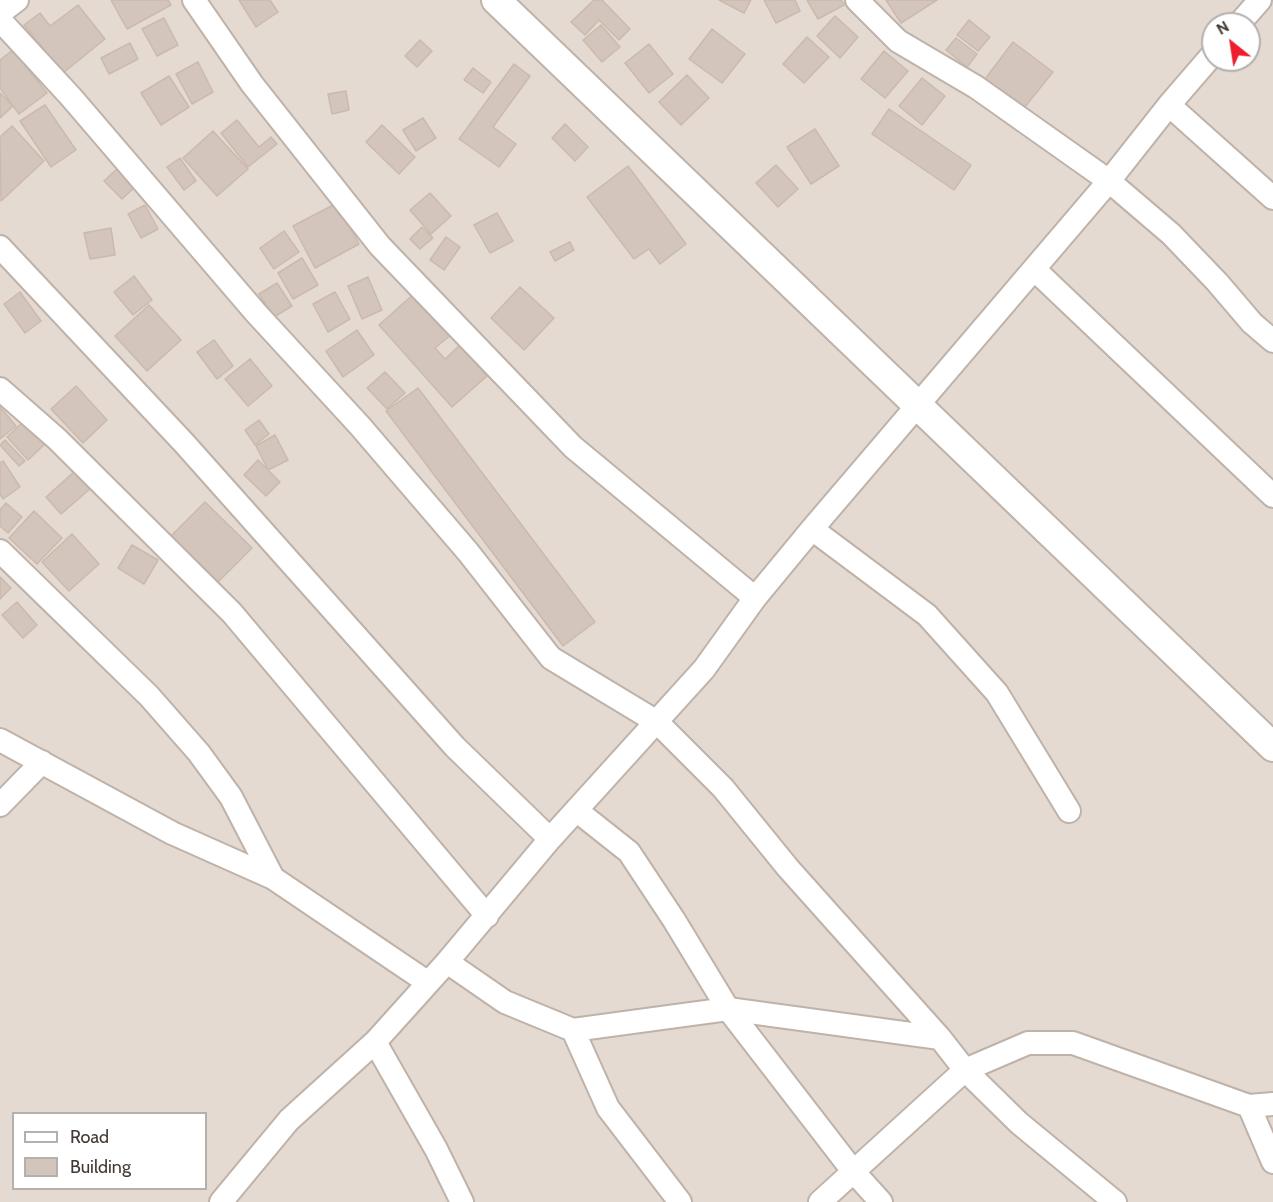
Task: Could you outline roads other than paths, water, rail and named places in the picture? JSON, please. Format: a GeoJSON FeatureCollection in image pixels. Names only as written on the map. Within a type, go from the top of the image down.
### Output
{"type":"FeatureCollection","features":[{"type":"Feature","properties":{"kind":"street"},"geometry":{"type":"LineString","coordinates":[[0,13],[17,0]]}},
{"type":"Feature","properties":{"kind":"street"},"geometry":{"type":"LineString","coordinates":[[194,0],[252,84],[380,246],[573,447],[755,598]]}},
{"type":"Feature","properties":{"kind":"street"},"geometry":{"type":"LineString","coordinates":[[496,0],[1273,747]]}},
{"type":"Feature","properties":{"kind":"street"},"geometry":{"type":"LineString","coordinates":[[857,0],[898,41],[976,87],[1109,182],[1171,234],[1252,323],[1273,342]]}},
{"type":"Feature","properties":{"kind":"street"},"geometry":{"type":"LineString","coordinates":[[1250,12],[1260,0]]}},
{"type":"Feature","properties":{"kind":"street"},"geometry":{"type":"LineString","coordinates":[[0,20],[72,96],[256,313],[375,444],[468,552],[552,658],[657,722],[723,788],[788,868],[940,1038],[965,1070],[1019,1123],[1114,1202]]}},
{"type":"Feature","properties":{"kind":"street"},"geometry":{"type":"LineString","coordinates":[[221,1202],[289,1120],[375,1042],[487,916],[550,839],[704,669],[755,598],[812,529],[1109,182],[1201,68]]}},
{"type":"Feature","properties":{"kind":"street"},"geometry":{"type":"LineString","coordinates":[[1169,105],[1273,198]]}},
{"type":"Feature","properties":{"kind":"street"},"geometry":{"type":"LineString","coordinates":[[0,247],[184,443],[455,747],[550,839]]}},
{"type":"Feature","properties":{"kind":"street"},"geometry":{"type":"LineString","coordinates":[[1034,269],[1273,496]]}},
{"type":"Feature","properties":{"kind":"street"},"geometry":{"type":"LineString","coordinates":[[0,389],[57,439],[232,613],[487,916]]}},
{"type":"Feature","properties":{"kind":"street"},"geometry":{"type":"LineString","coordinates":[[812,529],[927,615],[996,693],[1069,811]]}},
{"type":"Feature","properties":{"kind":"street"},"geometry":{"type":"LineString","coordinates":[[0,551],[149,696],[199,753],[231,797],[273,878]]}},
{"type":"Feature","properties":{"kind":"street"},"geometry":{"type":"LineString","coordinates":[[0,740],[172,833],[273,878],[427,982]]}},
{"type":"Feature","properties":{"kind":"street"},"geometry":{"type":"LineString","coordinates":[[0,805],[42,762]]}},
{"type":"Feature","properties":{"kind":"street"},"geometry":{"type":"LineString","coordinates":[[576,810],[628,852],[674,920],[728,1009],[853,1171],[881,1202]]}},
{"type":"Feature","properties":{"kind":"street"},"geometry":{"type":"LineString","coordinates":[[447,962],[504,1002],[573,1030],[728,1009],[940,1038]]}},
{"type":"Feature","properties":{"kind":"street"},"geometry":{"type":"LineString","coordinates":[[573,1030],[608,1108],[680,1202]]}},
{"type":"Feature","properties":{"kind":"street"},"geometry":{"type":"LineString","coordinates":[[375,1042],[436,1149],[462,1202]]}},
{"type":"Feature","properties":{"kind":"street"},"geometry":{"type":"LineString","coordinates":[[820,1202],[965,1070],[1028,1043],[1073,1043],[1249,1106],[1273,1104]]}},
{"type":"Feature","properties":{"kind":"street"},"geometry":{"type":"LineString","coordinates":[[1249,1106],[1273,1162]]}}]}
